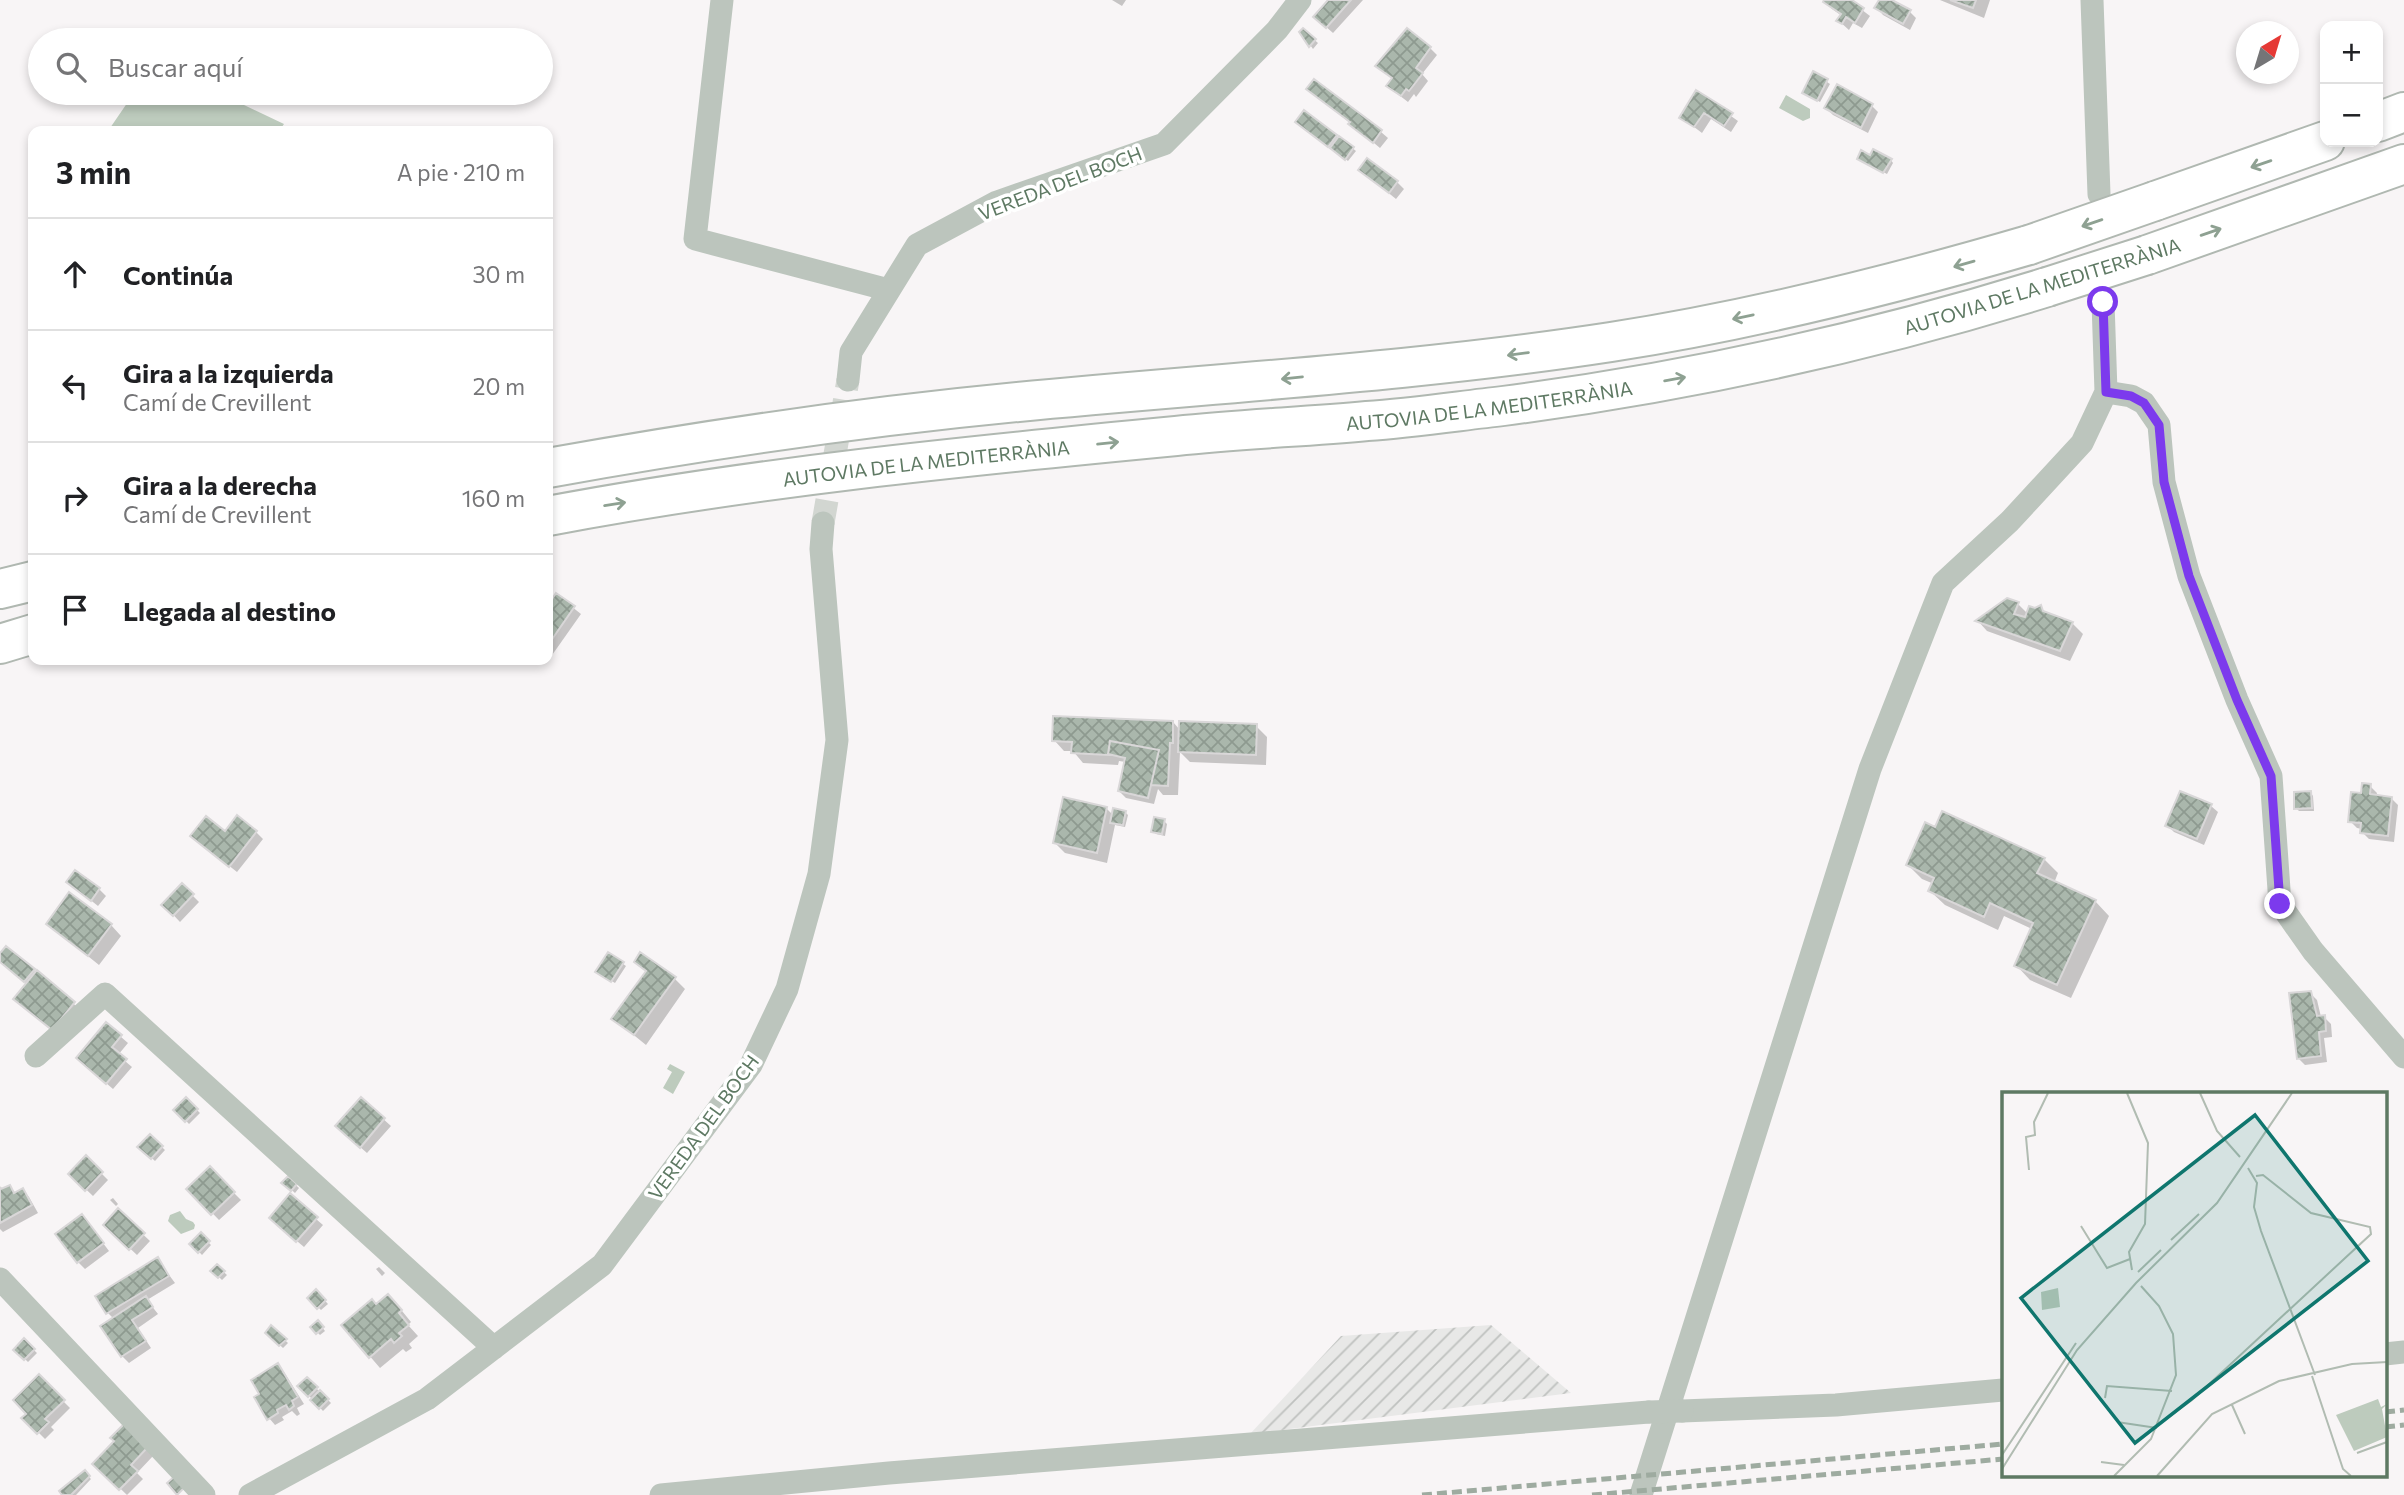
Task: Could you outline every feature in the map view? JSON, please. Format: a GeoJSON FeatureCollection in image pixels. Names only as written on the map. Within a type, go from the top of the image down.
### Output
{"type":"FeatureCollection","features":[{"type":"Feature","properties":{"kind":"highway"},"geometry":{"type":"LineString","coordinates":[[2383,120],[2404,112]]}},
{"type":"Feature","properties":{"kind":"highway"},"geometry":{"type":"LineString","coordinates":[[553,467],[654,449],[914,414],[1014,402],[1507,356],[1612,342],[1717,323],[1848,295],[2029,245],[2320,143]]}},
{"type":"Feature","properties":{"kind":"highway","name":"AUTOVIA DE LA MEDITERRÀNIA"},"geometry":{"type":"LineString","coordinates":[[553,515],[808,475],[1180,435],[1371,421],[1594,392],[1728,369],[1852,342],[1953,316],[2147,255],[2404,164]]}},
{"type":"Feature","properties":{"kind":"highway"},"geometry":{"type":"LineString","coordinates":[[0,589],[28,582]]}},
{"type":"Feature","properties":{"kind":"highway"},"geometry":{"type":"LineString","coordinates":[[0,644],[28,636]]}},
{"type":"Feature","properties":{"kind":"street"},"geometry":{"type":"LineString","coordinates":[[722,0],[695,239],[889,290]]}},
{"type":"Feature","properties":{"kind":"street","name":"VEREDA DEL BOCH"},"geometry":{"type":"LineString","coordinates":[[848,380],[851,352],[917,245],[997,202],[1164,144],[1277,30],[1300,0]]}},
{"type":"Feature","properties":{"kind":"street"},"geometry":{"type":"LineString","coordinates":[[2092,0],[2099,194]]}},
{"type":"Feature","properties":{"kind":"street"},"geometry":{"type":"LineString","coordinates":[[1641,1495],[1870,769],[1943,583],[2010,521],[2082,443],[2106,392],[2103,302]]}},
{"type":"Feature","properties":{"kind":"street"},"geometry":{"type":"LineString","coordinates":[[2106,392],[2131,396],[2144,403],[2159,425],[2164,482],[2189,576],[2237,700],[2271,776],[2280,904],[2313,951],[2404,1057]]}},
{"type":"Feature","properties":{"kind":"street","name":"VEREDA DEL BOCH"},"geometry":{"type":"LineString","coordinates":[[250,1495],[427,1399],[602,1265],[751,1065],[787,989],[818,874],[837,740],[821,548],[823,523]]}},
{"type":"Feature","properties":{"kind":"street"},"geometry":{"type":"LineString","coordinates":[[36,1056],[105,995],[494,1348]]}},
{"type":"Feature","properties":{"kind":"street"},"geometry":{"type":"LineString","coordinates":[[0,1279],[204,1495]]}},
{"type":"Feature","properties":{"kind":"street"},"geometry":{"type":"LineString","coordinates":[[2386,1354],[2404,1352]]}},
{"type":"Feature","properties":{"kind":"street"},"geometry":{"type":"LineString","coordinates":[[661,1495],[888,1473],[1649,1412],[1836,1405],[2002,1390]]}},
{"type":"Feature","properties":{"kind":"shaded area"},"geometry":{"type":"Polygon","coordinates":[[[1786,95],[1810,109],[1810,118],[1803,121],[1779,108],[1786,95]]]}},
{"type":"Feature","properties":{"kind":"shaded area"},"geometry":{"type":"Polygon","coordinates":[[[126,105],[244,105],[284,124],[283,126],[111,126],[126,105]]]}},
{"type":"Feature","properties":{"kind":"shaded area"},"geometry":{"type":"Polygon","coordinates":[[[670,1064],[685,1072],[673,1094],[663,1088],[672,1072],[667,1069],[670,1064]]]}},
{"type":"Feature","properties":{"kind":"shaded area"},"geometry":{"type":"Polygon","coordinates":[[[180,1211],[195,1225],[194,1229],[181,1234],[168,1221],[170,1215],[180,1211]]]}},
{"type":"Feature","properties":{"kind":"shaded area"},"geometry":{"type":"Polygon","coordinates":[[[1491,1325],[1571,1393],[1250,1434],[1341,1336],[1491,1325]]]}},
{"type":"Feature","properties":{"kind":"building"},"geometry":{"type":"Polygon","coordinates":[[[1328,0],[1351,0],[1326,28],[1313,17],[1328,0]]]}},
{"type":"Feature","properties":{"kind":"building"},"geometry":{"type":"Polygon","coordinates":[[[1852,0],[1864,8],[1855,23],[1846,17],[1842,24],[1836,21],[1841,14],[1823,2],[1852,0]]]}},
{"type":"Feature","properties":{"kind":"building"},"geometry":{"type":"Polygon","coordinates":[[[1879,0],[1892,0],[1911,10],[1903,24],[1874,8],[1879,0]]]}},
{"type":"Feature","properties":{"kind":"building"},"geometry":{"type":"Polygon","coordinates":[[[1950,0],[1976,0],[1973,8],[1950,0]]]}},
{"type":"Feature","properties":{"kind":"building"},"geometry":{"type":"Polygon","coordinates":[[[1303,28],[1316,39],[1309,47],[1299,32],[1303,28]]]}},
{"type":"Feature","properties":{"kind":"building"},"geometry":{"type":"Polygon","coordinates":[[[1407,28],[1431,47],[1416,68],[1423,73],[1409,91],[1406,89],[1401,96],[1386,86],[1392,78],[1375,66],[1407,28]]]}},
{"type":"Feature","properties":{"kind":"building"},"geometry":{"type":"Polygon","coordinates":[[[1813,71],[1828,79],[1817,101],[1802,93],[1813,71]]]}},
{"type":"Feature","properties":{"kind":"building"},"geometry":{"type":"Polygon","coordinates":[[[1314,79],[1382,130],[1373,143],[1306,89],[1314,79]]]}},
{"type":"Feature","properties":{"kind":"building"},"geometry":{"type":"Polygon","coordinates":[[[1837,84],[1873,104],[1861,128],[1824,108],[1837,84]]]}},
{"type":"Feature","properties":{"kind":"building"},"geometry":{"type":"Polygon","coordinates":[[[1696,90],[1733,113],[1724,126],[1704,113],[1694,127],[1679,118],[1696,90]]]}},
{"type":"Feature","properties":{"kind":"building"},"geometry":{"type":"Polygon","coordinates":[[[1304,110],[1337,135],[1328,147],[1295,122],[1304,110]]]}},
{"type":"Feature","properties":{"kind":"building"},"geometry":{"type":"Polygon","coordinates":[[[1339,136],[1354,147],[1345,160],[1330,148],[1339,136]]]}},
{"type":"Feature","properties":{"kind":"building"},"geometry":{"type":"Polygon","coordinates":[[[1873,149],[1892,159],[1883,173],[1857,159],[1861,150],[1870,155],[1873,149]]]}},
{"type":"Feature","properties":{"kind":"building"},"geometry":{"type":"Polygon","coordinates":[[[1367,158],[1398,181],[1389,193],[1358,170],[1367,158]]]}},
{"type":"Feature","properties":{"kind":"building"},"geometry":{"type":"Polygon","coordinates":[[[556,593],[575,606],[553,638],[553,598],[556,593]]]}},
{"type":"Feature","properties":{"kind":"building"},"geometry":{"type":"Polygon","coordinates":[[[2007,598],[2019,602],[2014,614],[2025,617],[2029,606],[2035,608],[2041,605],[2043,611],[2073,622],[2060,651],[1975,621],[2007,598]]]}},
{"type":"Feature","properties":{"kind":"building"},"geometry":{"type":"Polygon","coordinates":[[[1053,716],[1173,721],[1168,786],[1151,785],[1159,750],[1110,741],[1108,755],[1071,753],[1072,742],[1052,741],[1053,716]]]}},
{"type":"Feature","properties":{"kind":"building"},"geometry":{"type":"Polygon","coordinates":[[[1179,721],[1257,724],[1256,755],[1178,752],[1179,721]]]}},
{"type":"Feature","properties":{"kind":"building"},"geometry":{"type":"Polygon","coordinates":[[[1110,741],[1159,750],[1148,798],[1118,791],[1125,758],[1108,754],[1110,741]]]}},
{"type":"Feature","properties":{"kind":"building"},"geometry":{"type":"Polygon","coordinates":[[[2362,783],[2371,784],[2370,794],[2392,797],[2388,836],[2360,833],[2361,823],[2348,822],[2351,792],[2361,793],[2362,783]]]}},
{"type":"Feature","properties":{"kind":"building"},"geometry":{"type":"Polygon","coordinates":[[[2180,791],[2212,804],[2197,839],[2165,826],[2180,791]]]}},
{"type":"Feature","properties":{"kind":"building"},"geometry":{"type":"Polygon","coordinates":[[[2311,791],[2312,808],[2294,809],[2294,792],[2311,791]]]}},
{"type":"Feature","properties":{"kind":"building"},"geometry":{"type":"Polygon","coordinates":[[[1063,797],[1107,807],[1097,853],[1053,843],[1063,797]]]}},
{"type":"Feature","properties":{"kind":"building"},"geometry":{"type":"Polygon","coordinates":[[[1113,808],[1126,811],[1123,825],[1110,823],[1113,808]]]}},
{"type":"Feature","properties":{"kind":"building"},"geometry":{"type":"Polygon","coordinates":[[[1942,811],[2045,858],[2037,873],[2096,900],[2057,985],[2014,966],[2033,923],[1990,903],[1984,917],[1928,891],[1934,878],[1906,865],[1925,822],[1935,827],[1942,811]]]}},
{"type":"Feature","properties":{"kind":"building"},"geometry":{"type":"Polygon","coordinates":[[[237,815],[257,831],[229,867],[190,836],[206,816],[225,831],[237,815]]]}},
{"type":"Feature","properties":{"kind":"building"},"geometry":{"type":"Polygon","coordinates":[[[1154,817],[1165,819],[1162,834],[1151,832],[1154,817]]]}},
{"type":"Feature","properties":{"kind":"building"},"geometry":{"type":"Polygon","coordinates":[[[75,870],[100,888],[91,901],[66,882],[75,870]]]}},
{"type":"Feature","properties":{"kind":"building"},"geometry":{"type":"Polygon","coordinates":[[[182,883],[194,894],[173,916],[161,905],[182,883]]]}},
{"type":"Feature","properties":{"kind":"building"},"geometry":{"type":"Polygon","coordinates":[[[69,892],[112,924],[88,956],[46,924],[69,892]]]}},
{"type":"Feature","properties":{"kind":"building"},"geometry":{"type":"Polygon","coordinates":[[[6,946],[35,969],[24,982],[0,962],[0,953],[6,946]]]}},
{"type":"Feature","properties":{"kind":"building"},"geometry":{"type":"Polygon","coordinates":[[[608,952],[624,962],[611,982],[595,972],[608,952]]]}},
{"type":"Feature","properties":{"kind":"building"},"geometry":{"type":"Polygon","coordinates":[[[640,952],[676,977],[634,1035],[611,1019],[646,971],[634,962],[640,952]]]}},
{"type":"Feature","properties":{"kind":"building"},"geometry":{"type":"Polygon","coordinates":[[[37,970],[75,1002],[52,1030],[13,999],[37,970]]]}},
{"type":"Feature","properties":{"kind":"building"},"geometry":{"type":"Polygon","coordinates":[[[2311,991],[2317,1016],[2325,1015],[2326,1031],[2319,1032],[2321,1056],[2297,1059],[2289,993],[2311,991]]]}},
{"type":"Feature","properties":{"kind":"building"},"geometry":{"type":"Polygon","coordinates":[[[106,1022],[122,1035],[112,1047],[127,1059],[106,1084],[76,1058],[106,1022]]]}},
{"type":"Feature","properties":{"kind":"building"},"geometry":{"type":"Polygon","coordinates":[[[186,1097],[198,1109],[185,1122],[173,1110],[186,1097]]]}},
{"type":"Feature","properties":{"kind":"building"},"geometry":{"type":"Polygon","coordinates":[[[361,1097],[385,1118],[360,1148],[335,1126],[361,1097]]]}},
{"type":"Feature","properties":{"kind":"building"},"geometry":{"type":"Polygon","coordinates":[[[150,1134],[163,1146],[151,1159],[137,1147],[150,1134]]]}},
{"type":"Feature","properties":{"kind":"building"},"geometry":{"type":"Polygon","coordinates":[[[86,1155],[103,1172],[85,1191],[68,1174],[86,1155]]]}},
{"type":"Feature","properties":{"kind":"building"},"geometry":{"type":"Polygon","coordinates":[[[210,1166],[235,1192],[211,1215],[186,1189],[210,1166]]]}},
{"type":"Feature","properties":{"kind":"building"},"geometry":{"type":"Polygon","coordinates":[[[288,1176],[297,1184],[291,1191],[281,1183],[288,1176]]]}},
{"type":"Feature","properties":{"kind":"building"},"geometry":{"type":"Polygon","coordinates":[[[10,1185],[14,1193],[23,1188],[32,1205],[0,1223],[0,1187],[1,1189],[10,1185]]]}},
{"type":"Feature","properties":{"kind":"building"},"geometry":{"type":"Polygon","coordinates":[[[290,1193],[318,1217],[296,1242],[269,1218],[290,1193]]]}},
{"type":"Feature","properties":{"kind":"building"},"geometry":{"type":"Polygon","coordinates":[[[118,1208],[145,1233],[129,1250],[103,1225],[118,1208]]]}},
{"type":"Feature","properties":{"kind":"building"},"geometry":{"type":"Polygon","coordinates":[[[82,1214],[104,1243],[77,1263],[55,1234],[82,1214]]]}},
{"type":"Feature","properties":{"kind":"building"},"geometry":{"type":"Polygon","coordinates":[[[201,1232],[210,1241],[198,1253],[189,1244],[201,1232]]]}},
{"type":"Feature","properties":{"kind":"building"},"geometry":{"type":"Polygon","coordinates":[[[158,1257],[169,1276],[106,1314],[95,1296],[158,1257]]]}},
{"type":"Feature","properties":{"kind":"building"},"geometry":{"type":"Polygon","coordinates":[[[217,1264],[225,1271],[218,1278],[210,1271],[217,1264]]]}},
{"type":"Feature","properties":{"kind":"building"},"geometry":{"type":"Polygon","coordinates":[[[316,1289],[326,1300],[317,1309],[307,1298],[316,1289]]]}},
{"type":"Feature","properties":{"kind":"building"},"geometry":{"type":"Polygon","coordinates":[[[388,1294],[402,1310],[399,1313],[409,1325],[399,1333],[402,1336],[394,1343],[391,1339],[369,1358],[341,1325],[372,1299],[376,1304],[388,1294]]]}},
{"type":"Feature","properties":{"kind":"building"},"geometry":{"type":"Polygon","coordinates":[[[146,1296],[153,1307],[132,1320],[146,1341],[121,1357],[100,1326],[146,1296]]]}},
{"type":"Feature","properties":{"kind":"building"},"geometry":{"type":"Polygon","coordinates":[[[318,1320],[324,1327],[316,1334],[310,1327],[318,1320]]]}},
{"type":"Feature","properties":{"kind":"building"},"geometry":{"type":"Polygon","coordinates":[[[271,1325],[287,1339],[279,1346],[265,1333],[271,1325]]]}},
{"type":"Feature","properties":{"kind":"building"},"geometry":{"type":"Polygon","coordinates":[[[24,1338],[35,1349],[24,1360],[13,1350],[24,1338]]]}},
{"type":"Feature","properties":{"kind":"building"},"geometry":{"type":"Polygon","coordinates":[[[278,1363],[298,1397],[292,1401],[294,1406],[289,1410],[286,1405],[267,1420],[254,1397],[259,1394],[251,1380],[278,1363]]]}},
{"type":"Feature","properties":{"kind":"building"},"geometry":{"type":"Polygon","coordinates":[[[39,1374],[65,1400],[45,1419],[49,1422],[37,1434],[21,1418],[26,1414],[13,1400],[39,1374]]]}},
{"type":"Feature","properties":{"kind":"building"},"geometry":{"type":"Polygon","coordinates":[[[307,1377],[318,1387],[308,1397],[297,1386],[307,1377]]]}},
{"type":"Feature","properties":{"kind":"building"},"geometry":{"type":"Polygon","coordinates":[[[320,1390],[329,1399],[319,1409],[310,1400],[320,1390]]]}},
{"type":"Feature","properties":{"kind":"building"},"geometry":{"type":"Polygon","coordinates":[[[124,1424],[147,1448],[131,1465],[138,1471],[119,1490],[92,1464],[114,1441],[110,1438],[124,1424]]]}},
{"type":"Feature","properties":{"kind":"building"},"geometry":{"type":"Polygon","coordinates":[[[85,1470],[90,1476],[71,1495],[62,1495],[59,1491],[85,1470]]]}},
{"type":"Feature","properties":{"kind":"building"},"geometry":{"type":"Polygon","coordinates":[[[175,1476],[185,1487],[177,1495],[167,1483],[175,1476]]]}},
{"type":"Feature","properties":{"kind":"tunnel"},"geometry":{"type":"LineString","coordinates":[[823,523],[848,380]]}},
{"type":"Feature","properties":{"kind":"railway"},"geometry":{"type":"LineString","coordinates":[[2386,1412],[2404,1410]]}},
{"type":"Feature","properties":{"kind":"railway"},"geometry":{"type":"LineString","coordinates":[[2386,1427],[2404,1425]]}},
{"type":"Feature","properties":{"kind":"railway"},"geometry":{"type":"LineString","coordinates":[[1422,1495],[2002,1444]]}},
{"type":"Feature","properties":{"kind":"railway"},"geometry":{"type":"LineString","coordinates":[[1592,1495],[2002,1459]]}},
{"type":"Feature","properties":{"kind":"route"},"geometry":{"type":"LineString","coordinates":[[2103,302],[2106,392],[2131,396],[2144,403],[2159,425],[2164,482],[2189,576],[2237,700],[2271,776],[2280,904]]}}]}
